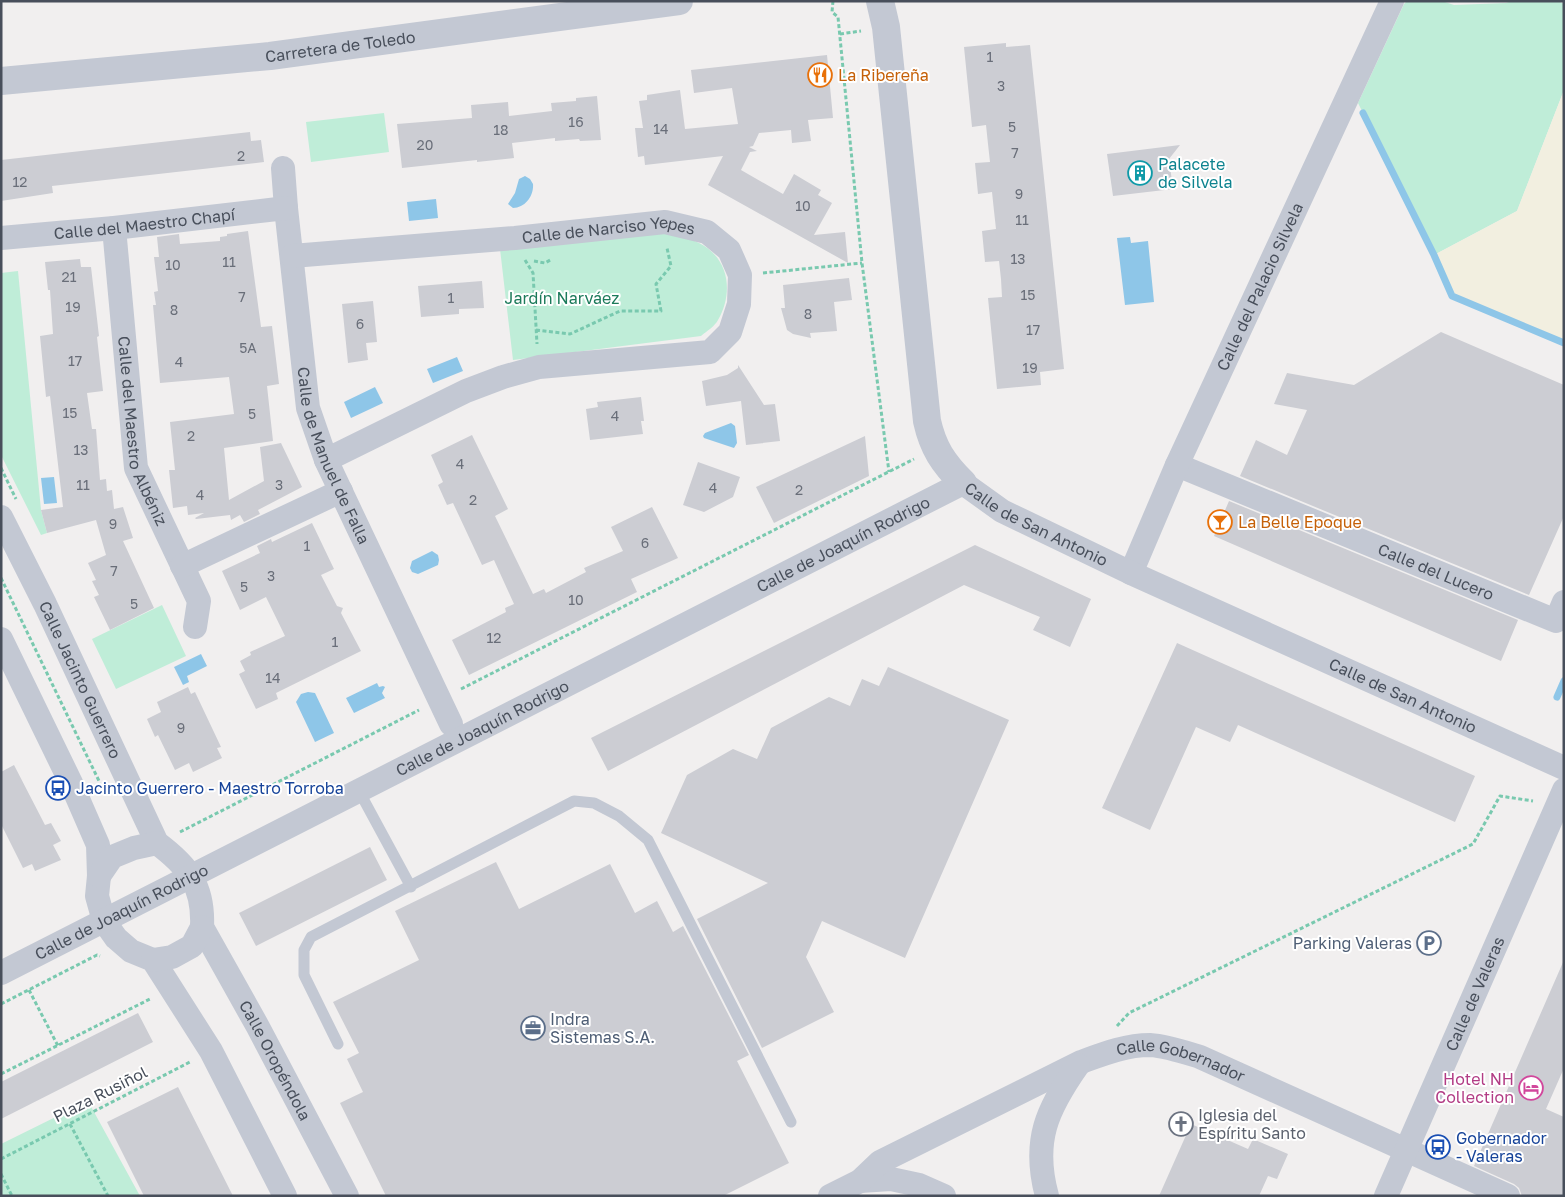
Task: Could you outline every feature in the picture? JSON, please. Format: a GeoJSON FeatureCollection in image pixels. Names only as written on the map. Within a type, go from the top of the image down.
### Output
{"type":"FeatureCollection","features":[{"type":"Feature","properties":{"kind":"street","name":"Carretera de Toledo"},"geometry":{"type":"LineString","coordinates":[[2,76],[270,56],[679,1]]}},
{"type":"Feature","properties":{"kind":"street","name":"Calle de San Antonio"},"geometry":{"type":"LineString","coordinates":[[880,1],[886,27],[927,421],[935,448],[946,466],[962,484],[1002,512],[1131,573],[1564,768]]}},
{"type":"Feature","properties":{"kind":"street","name":"Calle del Palacio Silvela"},"geometry":{"type":"LineString","coordinates":[[1131,573],[1178,465],[1392,1]]}},
{"type":"Feature","properties":{"kind":"street","name":"Calle de Manuel de Falla"},"geometry":{"type":"LineString","coordinates":[[284,168],[286,208],[308,408],[326,460],[340,491],[451,724]]}},
{"type":"Feature","properties":{"kind":"street","name":"Calle del Maestro Chapí"},"geometry":{"type":"LineString","coordinates":[[1,238],[114,228],[286,208]]}},
{"type":"Feature","properties":{"kind":"street","name":"Calle de Narciso Yepes"},"geometry":{"type":"LineString","coordinates":[[292,256],[515,238],[665,222],[706,232],[729,250],[740,275],[739,304],[730,332],[710,352],[539,367],[503,377],[466,390],[326,460]]}},
{"type":"Feature","properties":{"kind":"street","name":"Calle del Maestro Albéniz"},"geometry":{"type":"LineString","coordinates":[[114,228],[136,468],[199,601],[195,626]]}},
{"type":"Feature","properties":{"kind":"street","name":"Calle del Lucero"},"geometry":{"type":"LineString","coordinates":[[1178,465],[1560,612]]}},
{"type":"Feature","properties":{"kind":"street","name":"Calle de Joaquín Rodrigo"},"geometry":{"type":"LineString","coordinates":[[1,973],[962,484]]}},
{"type":"Feature","properties":{"kind":"street"},"geometry":{"type":"LineString","coordinates":[[182,566],[340,491]]}},
{"type":"Feature","properties":{"kind":"street","name":"Calle Jacinto Guerrero"},"geometry":{"type":"LineString","coordinates":[[1,517],[45,604],[157,843],[178,859],[191,876]]}},
{"type":"Feature","properties":{"kind":"street"},"geometry":{"type":"LineString","coordinates":[[1,638],[98,845],[99,876],[97,896],[104,921],[116,938],[131,951],[153,960],[172,957],[192,946],[202,926]]}},
{"type":"Feature","properties":{"kind":"street"},"geometry":{"type":"LineString","coordinates":[[440,750],[439,744],[442,732],[451,724],[463,722],[478,730]]}},
{"type":"Feature","properties":{"kind":"street","name":"Calle de Valeras"},"geometry":{"type":"LineString","coordinates":[[1386,1196],[1564,790]]}},
{"type":"Feature","properties":{"kind":"street"},"geometry":{"type":"LineString","coordinates":[[99,876],[112,857],[134,848],[157,843]]}},
{"type":"Feature","properties":{"kind":"street","name":"Calle Oropéndola"},"geometry":{"type":"LineString","coordinates":[[191,876],[200,895],[203,911],[202,926],[258,1027],[346,1196]]}},
{"type":"Feature","properties":{"kind":"street"},"geometry":{"type":"LineString","coordinates":[[153,960],[211,1051],[285,1196]]}},
{"type":"Feature","properties":{"kind":"street","name":"Calle Gobernador"},"geometry":{"type":"LineString","coordinates":[[843,1191],[880,1162],[1081,1062],[1107,1052],[1150,1045],[1173,1048],[1200,1057],[1508,1196]]}},
{"type":"Feature","properties":{"kind":"street"},"geometry":{"type":"LineString","coordinates":[[1047,1196],[1040,1154],[1043,1133],[1050,1111],[1060,1091],[1081,1062]]}},
{"type":"Feature","properties":{"kind":"street"},"geometry":{"type":"LineString","coordinates":[[843,1191],[890,1179],[919,1185],[944,1196]]}},
{"type":"Feature","properties":{"kind":"lane"},"geometry":{"type":"LineString","coordinates":[[360,791],[411,886]]}},
{"type":"Feature","properties":{"kind":"lane"},"geometry":{"type":"LineString","coordinates":[[338,1044],[304,975],[304,950],[311,937],[574,801],[594,802],[619,816],[648,840],[791,1122]]}},
{"type":"Feature","properties":{"kind":"path"},"geometry":{"type":"LineString","coordinates":[[833,1],[832,12],[838,17],[862,263],[889,472]]}},
{"type":"Feature","properties":{"kind":"path"},"geometry":{"type":"LineString","coordinates":[[515,238],[533,273],[539,367]]}},
{"type":"Feature","properties":{"kind":"path"},"geometry":{"type":"LineString","coordinates":[[536,330],[570,334],[620,311],[661,311],[656,284],[671,266],[667,248],[657,247]]}},
{"type":"Feature","properties":{"kind":"path"},"geometry":{"type":"LineString","coordinates":[[525,260],[545,263],[553,258]]}},
{"type":"Feature","properties":{"kind":"path"},"geometry":{"type":"LineString","coordinates":[[740,275],[862,263]]}},
{"type":"Feature","properties":{"kind":"path"},"geometry":{"type":"LineString","coordinates":[[157,843],[935,448]]}},
{"type":"Feature","properties":{"kind":"path"},"geometry":{"type":"LineString","coordinates":[[1,578],[103,789]]}},
{"type":"Feature","properties":{"kind":"path"},"geometry":{"type":"LineString","coordinates":[[1115,1027],[1129,1013],[1473,844],[1500,796],[1534,801]]}},
{"type":"Feature","properties":{"kind":"path"},"geometry":{"type":"LineString","coordinates":[[1,1004],[97,955],[105,956]]}},
{"type":"Feature","properties":{"kind":"path"},"geometry":{"type":"LineString","coordinates":[[29,990],[58,1046]]}},
{"type":"Feature","properties":{"kind":"path"},"geometry":{"type":"LineString","coordinates":[[1,1074],[153,998],[149,992]]}},
{"type":"Feature","properties":{"kind":"path","name":"Plaza Rusiñol"},"geometry":{"type":"LineString","coordinates":[[1,1159],[211,1051]]}},
{"type":"Feature","properties":{"kind":"path"},"geometry":{"type":"LineString","coordinates":[[70,1124],[108,1196]]}},
{"type":"Feature","properties":{"kind":"path"},"geometry":{"type":"LineString","coordinates":[[1,1174],[12,1196]]}},
{"type":"Feature","properties":{"kind":"green space"},"geometry":{"type":"Polygon","coordinates":[[[1407,1],[1442,1],[1454,5],[1506,3],[1512,1],[1558,1],[1564,4],[1564,90],[1517,211],[1434,255],[1358,103],[1407,1]]]}},
{"type":"Feature","properties":{"kind":"green space"},"geometry":{"type":"Polygon","coordinates":[[[384,113],[389,152],[311,162],[306,122],[384,113]]]}},
{"type":"Feature","properties":{"kind":"green space","name":"Jardín Narváez"},"geometry":{"type":"Polygon","coordinates":[[[665,233],[699,243],[717,257],[722,267],[726,277],[726,298],[718,320],[711,328],[701,336],[513,360],[500,249],[665,233]]]}},
{"type":"Feature","properties":{"kind":"green space"},"geometry":{"type":"Polygon","coordinates":[[[18,271],[41,510],[47,533],[41,535],[1,455],[1,273],[18,271]]]}},
{"type":"Feature","properties":{"kind":"green space"},"geometry":{"type":"Polygon","coordinates":[[[162,605],[186,656],[116,689],[92,639],[162,605]]]}},
{"type":"Feature","properties":{"kind":"green space"},"geometry":{"type":"Polygon","coordinates":[[[88,1101],[140,1196],[1,1196],[1,1144],[88,1101]]]}},
{"type":"Feature","properties":{"kind":"sand"},"geometry":{"type":"Polygon","coordinates":[[[1564,90],[1564,343],[1452,296],[1434,255],[1517,211],[1564,90]]]}},
{"type":"Feature","properties":{"kind":"water"},"geometry":{"type":"Polygon","coordinates":[[[525,176],[533,184],[532,193],[525,204],[513,208],[508,204],[515,193],[519,179],[525,176]]]}},
{"type":"Feature","properties":{"kind":"water"},"geometry":{"type":"Polygon","coordinates":[[[436,199],[438,218],[409,221],[407,202],[436,199]]]}},
{"type":"Feature","properties":{"kind":"water"},"geometry":{"type":"Polygon","coordinates":[[[1130,237],[1131,243],[1148,241],[1154,302],[1125,305],[1117,238],[1130,237]]]}},
{"type":"Feature","properties":{"kind":"water"},"geometry":{"type":"Polygon","coordinates":[[[457,357],[463,371],[433,383],[427,369],[457,357]]]}},
{"type":"Feature","properties":{"kind":"water"},"geometry":{"type":"Polygon","coordinates":[[[375,387],[383,403],[351,418],[344,402],[375,387]]]}},
{"type":"Feature","properties":{"kind":"water"},"geometry":{"type":"Polygon","coordinates":[[[731,423],[735,426],[737,443],[734,448],[704,438],[705,433],[731,423]]]}},
{"type":"Feature","properties":{"kind":"water"},"geometry":{"type":"Polygon","coordinates":[[[54,477],[57,503],[44,504],[41,478],[54,477]]]}},
{"type":"Feature","properties":{"kind":"water"},"geometry":{"type":"Polygon","coordinates":[[[432,551],[438,555],[438,565],[418,574],[412,572],[410,568],[412,561],[432,551]]]}},
{"type":"Feature","properties":{"kind":"water"},"geometry":{"type":"Polygon","coordinates":[[[201,654],[207,666],[187,676],[189,682],[183,685],[174,667],[201,654]]]}},
{"type":"Feature","properties":{"kind":"water"},"geometry":{"type":"Polygon","coordinates":[[[377,683],[379,687],[385,687],[382,693],[385,698],[354,713],[346,698],[377,683]]]}},
{"type":"Feature","properties":{"kind":"water"},"geometry":{"type":"Polygon","coordinates":[[[315,693],[334,733],[315,742],[296,702],[301,694],[315,693]]]}},
{"type":"Feature","properties":{"kind":"building"},"geometry":{"type":"Polygon","coordinates":[[[1006,43],[1006,47],[1030,45],[1064,369],[1040,372],[1041,385],[997,389],[988,298],[1002,297],[1001,279],[999,261],[985,262],[982,231],[996,229],[992,192],[978,194],[975,163],[990,162],[986,125],[972,127],[964,47],[1006,43]]]}},
{"type":"Feature","properties":{"kind":"building"},"geometry":{"type":"Polygon","coordinates":[[[827,55],[833,118],[808,120],[811,141],[792,143],[791,130],[759,133],[753,146],[749,147],[757,151],[750,152],[741,170],[783,194],[794,174],[821,190],[818,195],[832,203],[814,235],[845,232],[848,263],[708,185],[723,156],[645,165],[644,156],[638,157],[635,128],[643,128],[639,101],[647,100],[647,95],[680,90],[685,129],[738,124],[732,88],[694,93],[691,70],[827,55]]]}},
{"type":"Feature","properties":{"kind":"building"},"geometry":{"type":"Polygon","coordinates":[[[597,96],[601,140],[555,141],[555,138],[512,143],[514,158],[402,168],[397,124],[472,118],[471,105],[508,102],[509,116],[552,111],[551,103],[576,101],[576,98],[597,96]]]}},
{"type":"Feature","properties":{"kind":"building"},"geometry":{"type":"Polygon","coordinates":[[[250,132],[251,141],[261,140],[264,162],[52,186],[53,193],[1,201],[1,160],[250,132]]]}},
{"type":"Feature","properties":{"kind":"building","name":"Palacete de Silvela"},"geometry":{"type":"Polygon","coordinates":[[[1180,145],[1169,159],[1173,189],[1113,196],[1107,154],[1180,145]]]}},
{"type":"Feature","properties":{"kind":"building"},"geometry":{"type":"Polygon","coordinates":[[[248,231],[261,327],[272,326],[279,384],[267,386],[273,441],[224,448],[229,500],[264,481],[260,447],[281,443],[302,487],[258,510],[260,514],[244,522],[240,515],[231,520],[230,515],[196,519],[204,513],[188,515],[187,506],[173,508],[169,470],[175,470],[170,422],[234,414],[229,377],[160,383],[153,305],[156,305],[154,292],[158,291],[154,257],[159,257],[157,237],[179,234],[180,244],[220,241],[220,237],[227,236],[227,234],[248,231]]]}},
{"type":"Feature","properties":{"kind":"building"},"geometry":{"type":"Polygon","coordinates":[[[80,259],[81,267],[91,267],[99,336],[97,337],[103,391],[87,393],[92,429],[96,429],[100,480],[106,479],[107,491],[112,490],[114,509],[123,507],[133,538],[123,541],[154,608],[110,630],[94,597],[99,595],[92,581],[96,580],[88,563],[106,555],[96,520],[47,533],[41,510],[63,507],[50,396],[46,397],[40,336],[53,334],[50,290],[48,290],[45,262],[80,259]]]}},
{"type":"Feature","properties":{"kind":"building"},"geometry":{"type":"Polygon","coordinates":[[[849,278],[852,300],[834,302],[837,331],[810,333],[811,338],[793,334],[787,330],[781,308],[785,308],[783,285],[849,278]]]}},
{"type":"Feature","properties":{"kind":"building"},"geometry":{"type":"Polygon","coordinates":[[[482,281],[484,308],[459,309],[459,314],[421,317],[418,286],[482,281]]]}},
{"type":"Feature","properties":{"kind":"building"},"geometry":{"type":"Polygon","coordinates":[[[373,301],[377,342],[366,343],[368,360],[348,363],[342,304],[373,301]]]}},
{"type":"Feature","properties":{"kind":"building"},"geometry":{"type":"Polygon","coordinates":[[[1441,332],[1564,385],[1564,516],[1529,595],[1240,476],[1256,440],[1287,455],[1307,410],[1274,404],[1287,373],[1354,385],[1441,332]]]}},
{"type":"Feature","properties":{"kind":"building"},"geometry":{"type":"Polygon","coordinates":[[[738,365],[764,405],[775,404],[780,441],[746,445],[741,401],[706,406],[702,381],[727,375],[738,368],[738,365]]]}},
{"type":"Feature","properties":{"kind":"building"},"geometry":{"type":"Polygon","coordinates":[[[641,397],[644,421],[641,421],[643,434],[590,440],[586,409],[598,407],[597,402],[641,397]]]}},
{"type":"Feature","properties":{"kind":"building"},"geometry":{"type":"Polygon","coordinates":[[[472,435],[508,509],[495,516],[533,594],[544,589],[546,593],[586,572],[584,568],[623,551],[611,527],[652,507],[678,558],[631,579],[637,592],[469,675],[452,640],[506,612],[505,608],[514,604],[494,560],[482,565],[453,503],[447,505],[438,485],[443,482],[431,455],[472,435]]]}},
{"type":"Feature","properties":{"kind":"building"},"geometry":{"type":"Polygon","coordinates":[[[865,436],[869,476],[774,523],[756,487],[865,436]]]}},
{"type":"Feature","properties":{"kind":"building"},"geometry":{"type":"Polygon","coordinates":[[[698,462],[740,477],[733,497],[704,512],[683,505],[698,462]]]}},
{"type":"Feature","properties":{"kind":"building"},"geometry":{"type":"Polygon","coordinates":[[[1229,501],[1518,620],[1501,661],[1214,536],[1229,501]]]}},
{"type":"Feature","properties":{"kind":"building"},"geometry":{"type":"Polygon","coordinates":[[[312,523],[334,569],[321,575],[337,606],[343,608],[341,613],[361,651],[276,693],[278,699],[256,709],[239,674],[245,671],[240,661],[251,655],[250,652],[285,636],[266,597],[240,610],[222,571],[260,553],[257,546],[271,539],[272,542],[312,523]]]}},
{"type":"Feature","properties":{"kind":"building"},"geometry":{"type":"Polygon","coordinates":[[[975,545],[1091,599],[1070,647],[1033,630],[1040,617],[964,585],[608,771],[591,738],[975,545]]]}},
{"type":"Feature","properties":{"kind":"building"},"geometry":{"type":"Polygon","coordinates":[[[1177,643],[1475,776],[1455,822],[1238,725],[1230,742],[1196,727],[1150,830],[1102,808],[1177,643]]]}},
{"type":"Feature","properties":{"kind":"building"},"geometry":{"type":"Polygon","coordinates":[[[888,667],[1009,720],[905,958],[822,921],[806,957],[834,1012],[762,1048],[697,919],[768,883],[661,833],[687,775],[733,749],[757,759],[771,728],[829,697],[850,706],[862,679],[879,686],[888,667]]]}},
{"type":"Feature","properties":{"kind":"building"},"geometry":{"type":"Polygon","coordinates":[[[188,687],[191,694],[195,692],[221,747],[217,748],[222,758],[193,772],[189,763],[175,770],[158,735],[155,737],[147,719],[161,712],[157,702],[188,687]]]}},
{"type":"Feature","properties":{"kind":"building"},"geometry":{"type":"Polygon","coordinates":[[[14,765],[45,825],[51,823],[61,841],[53,845],[61,860],[35,871],[32,864],[23,868],[1,824],[1,772],[14,765]]]}},
{"type":"Feature","properties":{"kind":"building"},"geometry":{"type":"Polygon","coordinates":[[[370,847],[387,880],[256,946],[239,913],[370,847]]]}},
{"type":"Feature","properties":{"kind":"building","name":"Indra Sistemas S.A."},"geometry":{"type":"Polygon","coordinates":[[[496,862],[519,909],[610,864],[635,913],[657,901],[673,932],[683,926],[749,1055],[737,1061],[789,1163],[723,1196],[386,1196],[340,1103],[363,1092],[347,1059],[359,1053],[333,1002],[419,960],[395,911],[496,862]]]}},
{"type":"Feature","properties":{"kind":"building","name":"Hotel NH Collection"},"geometry":{"type":"Polygon","coordinates":[[[1564,960],[1564,1068],[1546,1109],[1564,1117],[1564,1196],[1522,1196],[1519,1188],[1514,1184],[1474,1166],[1564,960]]]}},
{"type":"Feature","properties":{"kind":"building"},"geometry":{"type":"Polygon","coordinates":[[[138,1013],[153,1042],[1,1119],[1,1082],[138,1013]]]}},
{"type":"Feature","properties":{"kind":"building"},"geometry":{"type":"Polygon","coordinates":[[[178,1087],[233,1196],[144,1196],[107,1122],[178,1087]]]}},
{"type":"Feature","properties":{"kind":"building"},"geometry":{"type":"Polygon","coordinates":[[[1191,1124],[1248,1149],[1253,1139],[1288,1154],[1277,1179],[1268,1176],[1259,1196],[1159,1196],[1191,1124]]]}},
{"type":"Feature","properties":{"kind":"waterway"},"geometry":{"type":"LineString","coordinates":[[1363,113],[1434,255],[1452,296],[1564,343]]}},
{"type":"Feature","properties":{"kind":"waterway"},"geometry":{"type":"LineString","coordinates":[[1557,697],[1564,681]]}},
{"type":"Feature","properties":{"kind":"place","name":"La Ribereña"},"geometry":{"type":"Point","coordinates":[820,75]}},
{"type":"Feature","properties":{"kind":"place","name":"Palacete de Silvela"},"geometry":{"type":"Point","coordinates":[1140,173]}},
{"type":"Feature","properties":{"kind":"place","name":"La Belle Epoque"},"geometry":{"type":"Point","coordinates":[1220,522]}},
{"type":"Feature","properties":{"kind":"place","name":"Jacinto Guerrero - Maestro Torroba"},"geometry":{"type":"Point","coordinates":[58,788]}},
{"type":"Feature","properties":{"kind":"place","name":"Parking Valeras"},"geometry":{"type":"Point","coordinates":[1429,943]}},
{"type":"Feature","properties":{"kind":"place","name":"Indra Sistemas S.A."},"geometry":{"type":"Point","coordinates":[533,1028]}},
{"type":"Feature","properties":{"kind":"place","name":"Hotel NH Collection"},"geometry":{"type":"Point","coordinates":[1531,1088]}},
{"type":"Feature","properties":{"kind":"place","name":"Iglesia del Espíritu Santo"},"geometry":{"type":"Point","coordinates":[1181,1124]}},
{"type":"Feature","properties":{"kind":"place","name":"Gobernador - Valeras"},"geometry":{"type":"Point","coordinates":[1438,1147]}}]}
